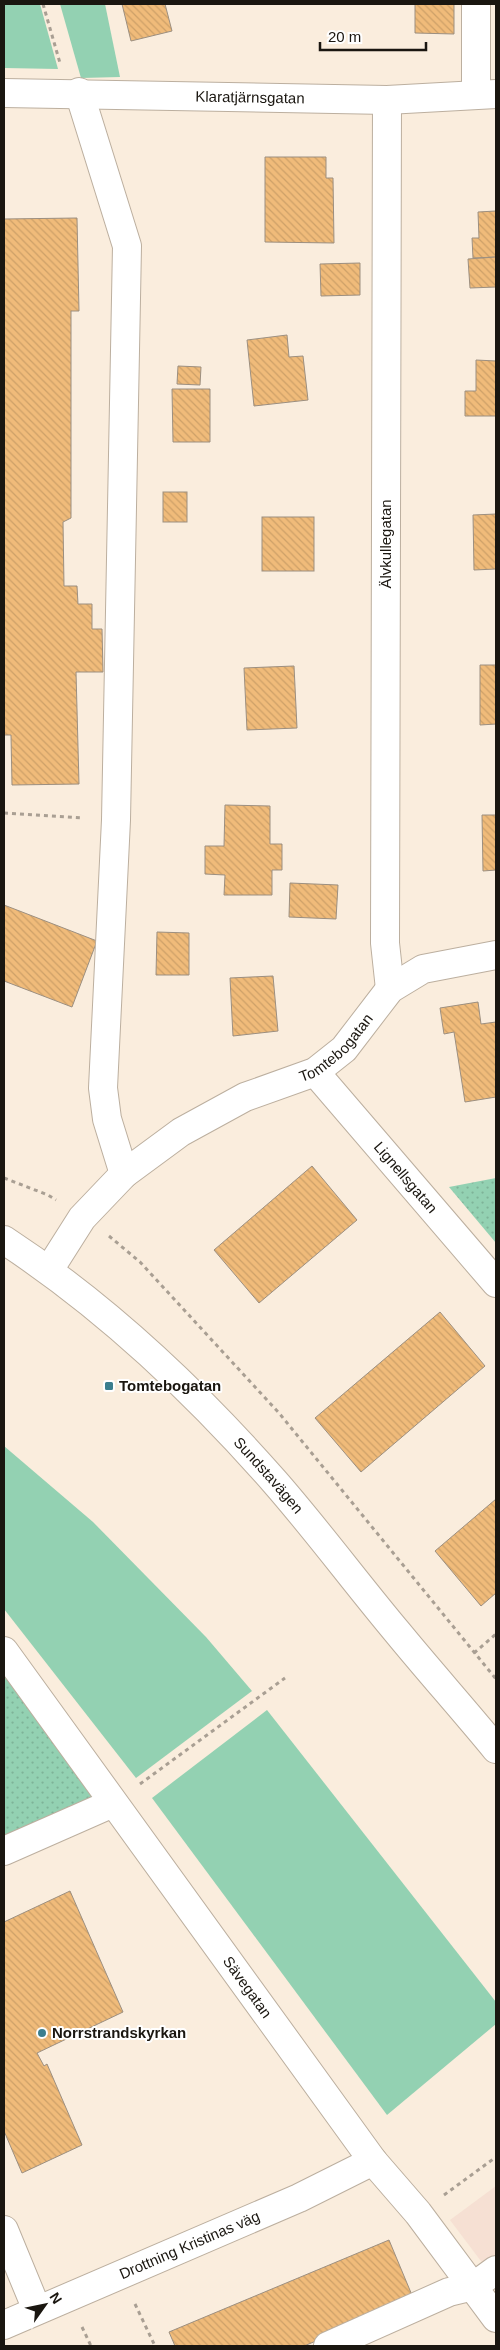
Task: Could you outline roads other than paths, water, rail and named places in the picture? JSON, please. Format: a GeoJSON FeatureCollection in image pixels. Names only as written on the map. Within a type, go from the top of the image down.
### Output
{"type":"FeatureCollection","features":[{"type":"Feature","properties":{"kind":"street"},"geometry":{"type":"LineString","coordinates":[[476,4],[486,94]]}},
{"type":"Feature","properties":{"kind":"street","name":"Klaratjärnsgatan"},"geometry":{"type":"LineString","coordinates":[[4,92],[79,92],[387,100],[486,94]]}},
{"type":"Feature","properties":{"kind":"street"},"geometry":{"type":"LineString","coordinates":[[79,92],[127,246],[116,820],[103,1088],[107,1119],[124,1174]]}},
{"type":"Feature","properties":{"kind":"street","name":"Älvkullegatan"},"geometry":{"type":"LineString","coordinates":[[387,100],[385,943],[390,989]]}},
{"type":"Feature","properties":{"kind":"street","name":"Tomtebogatan"},"geometry":{"type":"LineString","coordinates":[[49,1270],[82,1218],[124,1174],[181,1132],[237,1102],[315,1072],[344,1049],[390,989],[423,969],[496,955]]}},
{"type":"Feature","properties":{"kind":"street","name":"Lignellsgatan"},"geometry":{"type":"LineString","coordinates":[[315,1072],[496,1283]]}},
{"type":"Feature","properties":{"kind":"street","name":"Sundstavägen"},"geometry":{"type":"LineString","coordinates":[[4,1240],[49,1270],[145,1348],[196,1397],[274,1482],[399,1635],[496,1748]]}},
{"type":"Feature","properties":{"kind":"street","name":"Sävegatan"},"geometry":{"type":"LineString","coordinates":[[4,1651],[373,2161],[418,2213],[496,2318]]}},
{"type":"Feature","properties":{"kind":"street"},"geometry":{"type":"LineString","coordinates":[[4,1851],[113,1804]]}},
{"type":"Feature","properties":{"kind":"street","name":"Drottning Kristinas väg"},"geometry":{"type":"LineString","coordinates":[[4,2325],[299,2198],[373,2161]]}},
{"type":"Feature","properties":{"kind":"street"},"geometry":{"type":"LineString","coordinates":[[4,2230],[38,2310]]}},
{"type":"Feature","properties":{"kind":"street"},"geometry":{"type":"LineString","coordinates":[[328,2346],[449,2292],[474,2286],[496,2270]]}},
{"type":"Feature","properties":{"kind":"place","name":"Tomtebogatan"},"geometry":{"type":"Point","coordinates":[109,1386]}},
{"type":"Feature","properties":{"kind":"place","name":"Norrstrandskyrkan"},"geometry":{"type":"Point","coordinates":[42,2033]}}]}
